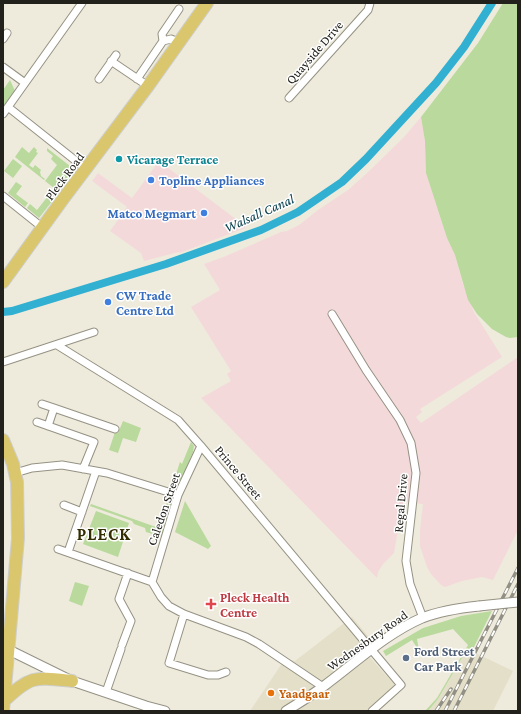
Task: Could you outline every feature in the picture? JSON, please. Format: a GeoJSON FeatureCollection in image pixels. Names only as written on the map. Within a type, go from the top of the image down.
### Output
{"type":"FeatureCollection","features":[{"type":"Feature","properties":{"kind":"highway","name":"Pleck Road"},"geometry":{"type":"LineString","coordinates":[[3,282],[148,86],[207,3]]}},
{"type":"Feature","properties":{"kind":"highway"},"geometry":{"type":"LineString","coordinates":[[3,440],[15,473],[18,490],[18,543],[4,706]]}},
{"type":"Feature","properties":{"kind":"highway"},"geometry":{"type":"LineString","coordinates":[[3,618],[14,598]]}},
{"type":"Feature","properties":{"kind":"highway"},"geometry":{"type":"LineString","coordinates":[[4,706],[27,681],[43,678],[72,680]]}},
{"type":"Feature","properties":{"kind":"street","name":"Quayside Drive"},"geometry":{"type":"LineString","coordinates":[[290,98],[368,10],[370,3]]}},
{"type":"Feature","properties":{"kind":"street"},"geometry":{"type":"LineString","coordinates":[[3,114],[80,4]]}},
{"type":"Feature","properties":{"kind":"street"},"geometry":{"type":"LineString","coordinates":[[163,41],[162,34],[179,9]]}},
{"type":"Feature","properties":{"kind":"street"},"geometry":{"type":"LineString","coordinates":[[137,79],[163,41],[171,39],[178,42]]}},
{"type":"Feature","properties":{"kind":"street"},"geometry":{"type":"LineString","coordinates":[[99,78],[114,58],[137,79],[148,86]]}},
{"type":"Feature","properties":{"kind":"street"},"geometry":{"type":"LineString","coordinates":[[3,67],[25,83]]}},
{"type":"Feature","properties":{"kind":"street"},"geometry":{"type":"LineString","coordinates":[[8,107],[86,169]]}},
{"type":"Feature","properties":{"kind":"street"},"geometry":{"type":"LineString","coordinates":[[3,196],[43,228]]}},
{"type":"Feature","properties":{"kind":"street","name":"Regal Drive"},"geometry":{"type":"LineString","coordinates":[[332,314],[366,370],[400,420],[411,443],[416,473],[406,561],[410,584],[423,618]]}},
{"type":"Feature","properties":{"kind":"street"},"geometry":{"type":"LineString","coordinates":[[3,362],[94,332]]}},
{"type":"Feature","properties":{"kind":"street","name":"Prince Street"},"geometry":{"type":"LineString","coordinates":[[57,345],[178,420],[201,446],[401,684],[372,711]]}},
{"type":"Feature","properties":{"kind":"street"},"geometry":{"type":"LineString","coordinates":[[42,404],[115,429]]}},
{"type":"Feature","properties":{"kind":"street"},"geometry":{"type":"LineString","coordinates":[[48,426],[54,408]]}},
{"type":"Feature","properties":{"kind":"street"},"geometry":{"type":"LineString","coordinates":[[37,422],[94,442],[83,469]]}},
{"type":"Feature","properties":{"kind":"street","name":"Caledon Street"},"geometry":{"type":"LineString","coordinates":[[152,582],[178,495],[201,446]]}},
{"type":"Feature","properties":{"kind":"street"},"geometry":{"type":"LineString","coordinates":[[15,473],[32,468],[62,464],[107,473],[178,495]]}},
{"type":"Feature","properties":{"kind":"street"},"geometry":{"type":"LineString","coordinates":[[68,552],[96,471]]}},
{"type":"Feature","properties":{"kind":"street"},"geometry":{"type":"LineString","coordinates":[[64,505],[82,512]]}},
{"type":"Feature","properties":{"kind":"street"},"geometry":{"type":"LineString","coordinates":[[58,549],[152,582],[161,597],[169,606],[184,614],[246,637],[259,644],[323,687]]}},
{"type":"Feature","properties":{"kind":"street"},"geometry":{"type":"LineString","coordinates":[[106,692],[132,620],[120,599],[128,573]]}},
{"type":"Feature","properties":{"kind":"street","name":"Wednesbury Road"},"geometry":{"type":"LineString","coordinates":[[286,711],[323,687],[372,649],[407,626],[423,618],[456,609],[518,602]]}},
{"type":"Feature","properties":{"kind":"street"},"geometry":{"type":"LineString","coordinates":[[184,614],[169,663],[208,675],[218,675],[226,672]]}},
{"type":"Feature","properties":{"kind":"street"},"geometry":{"type":"LineString","coordinates":[[9,650],[72,680],[146,706],[165,711]]}},
{"type":"Feature","properties":{"kind":"shaded area"},"geometry":{"type":"Polygon","coordinates":[[[421,117],[425,141],[426,173],[447,238],[455,255],[463,284],[474,312],[502,357],[420,409],[422,412],[416,417],[421,423],[518,357],[518,530],[493,580],[482,577],[462,581],[445,587],[441,585],[431,574],[420,546],[423,504],[403,502],[394,553],[383,564],[378,572],[377,578],[201,398],[231,381],[227,374],[231,371],[191,307],[220,290],[204,264],[299,225],[348,190],[404,137],[421,117]]]}},
{"type":"Feature","properties":{"kind":"shaded area"},"geometry":{"type":"Polygon","coordinates":[[[159,161],[245,226],[245,228],[180,253],[144,261],[141,253],[110,231],[127,207],[92,181],[98,173],[132,198],[159,161]]]}},
{"type":"Feature","properties":{"kind":"shaded area"},"geometry":{"type":"Polygon","coordinates":[[[352,617],[373,642],[363,650],[395,685],[366,711],[250,711],[285,659],[295,661],[352,617]]]}},
{"type":"Feature","properties":{"kind":"shaded area"},"geometry":{"type":"Polygon","coordinates":[[[467,649],[513,671],[493,711],[428,711],[438,699],[467,649]]]}},
{"type":"Feature","properties":{"kind":"green space"},"geometry":{"type":"Polygon","coordinates":[[[503,3],[518,3],[518,337],[510,338],[492,329],[477,314],[468,300],[455,255],[447,238],[426,173],[425,141],[421,117],[478,43],[503,3]]]}},
{"type":"Feature","properties":{"kind":"green space"},"geometry":{"type":"Polygon","coordinates":[[[10,80],[15,91],[3,107],[3,90],[10,80]]]}},
{"type":"Feature","properties":{"kind":"green space"},"geometry":{"type":"Polygon","coordinates":[[[22,147],[29,153],[34,147],[37,150],[36,152],[38,153],[29,165],[33,168],[35,165],[41,170],[41,176],[45,179],[44,180],[15,157],[22,147]]]}},
{"type":"Feature","properties":{"kind":"green space"},"geometry":{"type":"Polygon","coordinates":[[[47,148],[75,170],[59,192],[45,181],[57,165],[51,159],[53,156],[47,151],[47,148]]]}},
{"type":"Feature","properties":{"kind":"green space"},"geometry":{"type":"Polygon","coordinates":[[[13,159],[22,166],[13,178],[4,171],[13,159]]]}},
{"type":"Feature","properties":{"kind":"green space"},"geometry":{"type":"Polygon","coordinates":[[[16,182],[22,186],[16,194],[28,203],[25,207],[8,193],[16,182]]]}},
{"type":"Feature","properties":{"kind":"green space"},"geometry":{"type":"Polygon","coordinates":[[[52,191],[57,195],[39,218],[27,208],[30,204],[37,210],[52,191]]]}},
{"type":"Feature","properties":{"kind":"green space"},"geometry":{"type":"Polygon","coordinates":[[[123,421],[141,428],[136,442],[123,438],[118,453],[109,450],[115,432],[118,433],[123,421]]]}},
{"type":"Feature","properties":{"kind":"green space"},"geometry":{"type":"Polygon","coordinates":[[[191,442],[194,446],[193,452],[181,481],[172,486],[180,462],[182,464],[191,442]]]}},
{"type":"Feature","properties":{"kind":"green space"},"geometry":{"type":"Polygon","coordinates":[[[170,496],[173,503],[163,537],[146,532],[145,528],[134,524],[132,521],[90,506],[91,504],[156,527],[170,496]]]}},
{"type":"Feature","properties":{"kind":"green space"},"geometry":{"type":"Polygon","coordinates":[[[185,501],[211,546],[208,549],[175,532],[185,501]]]}},
{"type":"Feature","properties":{"kind":"green space"},"geometry":{"type":"Polygon","coordinates":[[[96,511],[129,523],[118,557],[83,544],[96,511]]]}},
{"type":"Feature","properties":{"kind":"green space"},"geometry":{"type":"Polygon","coordinates":[[[75,582],[89,586],[82,606],[69,601],[75,582]]]}},
{"type":"Feature","properties":{"kind":"green space"},"geometry":{"type":"Polygon","coordinates":[[[492,611],[472,651],[467,649],[438,699],[428,711],[425,711],[437,698],[468,645],[453,629],[417,639],[419,651],[412,640],[386,656],[383,651],[423,628],[461,616],[492,611]]]}},
{"type":"Feature","properties":{"kind":"waterway","name":"Walsall Canal"},"geometry":{"type":"LineString","coordinates":[[3,312],[12,311],[166,264],[261,230],[298,212],[342,182],[366,159],[436,83],[464,47],[492,3]]}},
{"type":"Feature","properties":{"kind":"railway"},"geometry":{"type":"LineString","coordinates":[[445,711],[518,568]]}},
{"type":"Feature","properties":{"kind":"railway"},"geometry":{"type":"LineString","coordinates":[[454,711],[518,584]]}},
{"type":"Feature","properties":{"kind":"railway"},"geometry":{"type":"LineString","coordinates":[[436,711],[451,689]]}},
{"type":"Feature","properties":{"kind":"place","name":"Vicarage Terrace"},"geometry":{"type":"Point","coordinates":[119,159]}},
{"type":"Feature","properties":{"kind":"place","name":"Topline Appliances"},"geometry":{"type":"Point","coordinates":[151,180]}},
{"type":"Feature","properties":{"kind":"place","name":"Matco Megmart"},"geometry":{"type":"Point","coordinates":[204,213]}},
{"type":"Feature","properties":{"kind":"place","name":"CW Trade Centre Ltd"},"geometry":{"type":"Point","coordinates":[108,302]}},
{"type":"Feature","properties":{"kind":"place","name":"Pleck Health Centre"},"geometry":{"type":"Point","coordinates":[211,604]}},
{"type":"Feature","properties":{"kind":"place","name":"Ford Street Car Park"},"geometry":{"type":"Point","coordinates":[406,658]}},
{"type":"Feature","properties":{"kind":"place","name":"Yaadgaar"},"geometry":{"type":"Point","coordinates":[271,693]}},
{"type":"Feature","properties":{"kind":"district","name":"PLECK"},"geometry":{"type":"Point","coordinates":[104,534]}}]}
